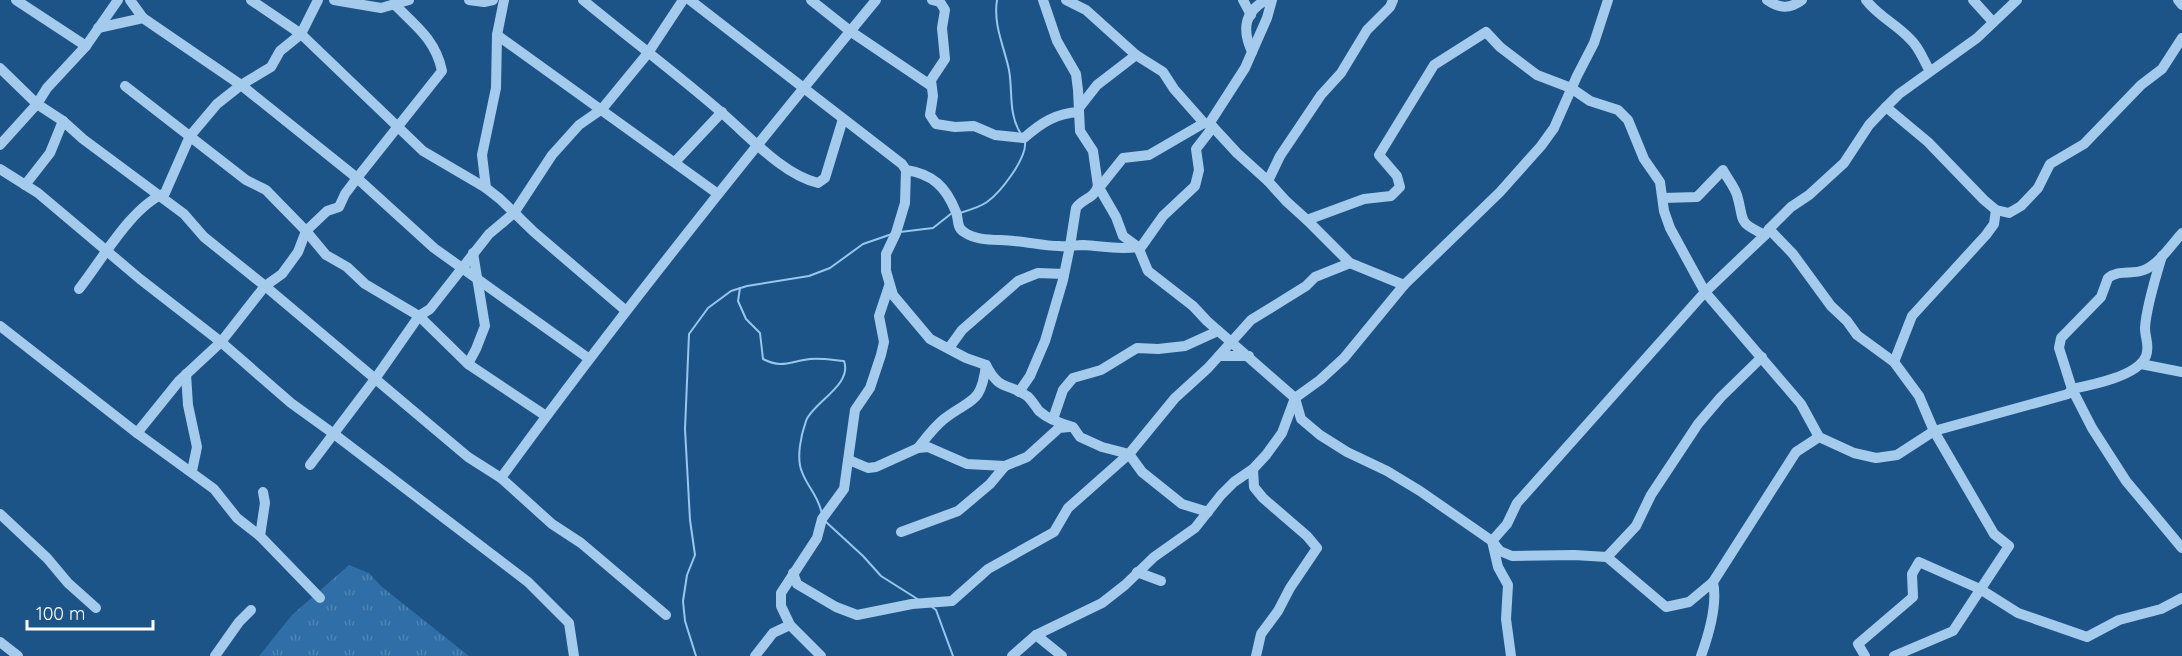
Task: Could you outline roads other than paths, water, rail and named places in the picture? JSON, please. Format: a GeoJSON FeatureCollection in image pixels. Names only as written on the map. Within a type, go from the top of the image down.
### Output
{"type":"FeatureCollection","features":[{"type":"Feature","properties":{"kind":"street"},"geometry":{"type":"LineString","coordinates":[[16,0],[86,46]]}},
{"type":"Feature","properties":{"kind":"street"},"geometry":{"type":"LineString","coordinates":[[0,145],[37,104],[47,88],[86,46],[118,0]]}},
{"type":"Feature","properties":{"kind":"street"},"geometry":{"type":"LineString","coordinates":[[130,0],[143,18],[241,85],[357,178],[398,217],[460,269],[588,358]]}},
{"type":"Feature","properties":{"kind":"street"},"geometry":{"type":"LineString","coordinates":[[251,0],[301,34],[423,152],[486,189],[625,310]]}},
{"type":"Feature","properties":{"kind":"street"},"geometry":{"type":"LineString","coordinates":[[79,290],[131,218],[165,193],[190,136],[217,104],[241,85],[271,67],[280,51],[301,34],[318,0]]}},
{"type":"Feature","properties":{"kind":"street"},"geometry":{"type":"LineString","coordinates":[[334,0],[381,8],[409,0]]}},
{"type":"Feature","properties":{"kind":"street"},"geometry":{"type":"LineString","coordinates":[[469,0],[484,2],[493,0]]}},
{"type":"Feature","properties":{"kind":"street"},"geometry":{"type":"LineString","coordinates":[[486,189],[482,155],[496,88],[497,35],[504,0]]}},
{"type":"Feature","properties":{"kind":"street"},"geometry":{"type":"LineString","coordinates":[[582,0],[722,112],[757,144],[790,170],[809,181],[818,183],[825,178],[843,118]]}},
{"type":"Feature","properties":{"kind":"street"},"geometry":{"type":"LineString","coordinates":[[310,465],[419,316],[430,309],[489,234],[514,213],[552,155],[579,125],[602,109],[648,53],[683,0]]}},
{"type":"Feature","properties":{"kind":"street"},"geometry":{"type":"LineString","coordinates":[[690,0],[894,157],[906,170],[922,172],[942,186],[957,214],[957,224],[963,231],[995,241],[1139,249]]}},
{"type":"Feature","properties":{"kind":"street"},"geometry":{"type":"LineString","coordinates":[[811,0],[850,31],[930,85]]}},
{"type":"Feature","properties":{"kind":"street"},"geometry":{"type":"LineString","coordinates":[[501,477],[625,310],[803,87],[876,0]]}},
{"type":"Feature","properties":{"kind":"street"},"geometry":{"type":"LineString","coordinates":[[932,0],[940,2],[945,10],[942,28],[945,59],[933,75],[930,85],[933,96],[930,115],[936,124],[942,127],[974,126],[995,135],[1024,138],[1039,125],[1061,113],[1079,110],[1097,85],[1136,55]]}},
{"type":"Feature","properties":{"kind":"street"},"geometry":{"type":"LineString","coordinates":[[1043,0],[1057,41],[1076,74],[1080,130],[1094,152],[1098,187],[1116,217],[1123,236],[1139,249],[1148,271],[1193,306],[1218,331],[1295,398],[1301,418],[1320,435],[1420,491],[1492,541],[1500,551],[1512,556],[1607,557],[1666,607],[1689,602],[1713,582],[1796,452],[1819,437]]}},
{"type":"Feature","properties":{"kind":"street"},"geometry":{"type":"LineString","coordinates":[[1066,0],[1086,10],[1136,55],[1163,72],[1174,89],[1350,263],[1404,285]]}},
{"type":"Feature","properties":{"kind":"street"},"geometry":{"type":"LineString","coordinates":[[1086,10],[1095,0]]}},
{"type":"Feature","properties":{"kind":"street"},"geometry":{"type":"LineString","coordinates":[[1243,0],[1251,15]]}},
{"type":"Feature","properties":{"kind":"street"},"geometry":{"type":"LineString","coordinates":[[1252,52],[1246,38],[1246,22],[1256,6],[1266,0]]}},
{"type":"Feature","properties":{"kind":"street"},"geometry":{"type":"LineString","coordinates":[[1139,249],[1163,216],[1195,186],[1199,170],[1196,149],[1209,124],[1245,68],[1267,18],[1272,0]]}},
{"type":"Feature","properties":{"kind":"street"},"geometry":{"type":"LineString","coordinates":[[1268,181],[1280,156],[1321,95],[1341,73],[1367,30],[1394,0]]}},
{"type":"Feature","properties":{"kind":"street"},"geometry":{"type":"LineString","coordinates":[[1012,656],[1036,635],[1102,603],[1154,557],[1196,528],[1234,482],[1254,469],[1282,433],[1295,398],[1320,380],[1344,358],[1404,285],[1500,192],[1534,155],[1554,128],[1597,36],[1608,0]]}},
{"type":"Feature","properties":{"kind":"street"},"geometry":{"type":"LineString","coordinates":[[1767,0],[1778,7],[1791,7],[1802,0]]}},
{"type":"Feature","properties":{"kind":"street"},"geometry":{"type":"LineString","coordinates":[[1866,0],[1881,16],[1911,39],[1922,54],[1930,71]]}},
{"type":"Feature","properties":{"kind":"street"},"geometry":{"type":"LineString","coordinates":[[1973,0],[1993,22]]}},
{"type":"Feature","properties":{"kind":"street"},"geometry":{"type":"LineString","coordinates":[[1492,541],[1507,524],[1517,503],[1706,292],[1767,232],[1844,163],[1869,125],[1886,107],[1930,71],[1977,38],[2017,0]]}},
{"type":"Feature","properties":{"kind":"street"},"geometry":{"type":"LineString","coordinates":[[2178,0],[2182,5]]}},
{"type":"Feature","properties":{"kind":"street"},"geometry":{"type":"LineString","coordinates":[[137,433],[171,393],[178,381],[222,342],[265,286],[282,274],[298,252],[306,231],[327,211],[339,207],[357,178],[442,70],[439,55],[426,35],[394,4]]}},
{"type":"Feature","properties":{"kind":"street"},"geometry":{"type":"LineString","coordinates":[[98,28],[143,18]]}},
{"type":"Feature","properties":{"kind":"street"},"geometry":{"type":"LineString","coordinates":[[1307,220],[1364,199],[1391,196],[1400,187],[1397,176],[1379,155],[1434,65],[1486,32],[1537,75],[1571,88],[1590,101],[1618,110],[1628,120],[1644,159],[1660,182],[1670,228],[1706,292],[1801,404],[1819,437],[1854,453],[1876,458],[1897,455],[1935,431],[2068,394],[2072,389],[2094,385],[2127,373],[2141,364],[2148,346],[2145,329],[2163,254]]}},
{"type":"Feature","properties":{"kind":"street"},"geometry":{"type":"LineString","coordinates":[[497,35],[718,194]]}},
{"type":"Feature","properties":{"kind":"street"},"geometry":{"type":"LineString","coordinates":[[1886,107],[1928,142],[1984,201],[1996,210],[2009,213],[2020,206],[2038,188],[2050,164],[2084,144],[2141,86],[2162,69],[2182,38]]}},
{"type":"Feature","properties":{"kind":"street"},"geometry":{"type":"LineString","coordinates":[[0,68],[37,104],[63,121],[83,139],[184,214],[204,237],[468,457],[501,477],[552,524],[581,543],[666,615]]}},
{"type":"Feature","properties":{"kind":"street"},"geometry":{"type":"LineString","coordinates":[[125,86],[246,180],[266,190],[326,255],[347,267],[365,284],[419,316],[468,364],[546,416]]}},
{"type":"Feature","properties":{"kind":"street"},"geometry":{"type":"LineString","coordinates":[[675,162],[722,112]]}},
{"type":"Feature","properties":{"kind":"street"},"geometry":{"type":"LineString","coordinates":[[25,185],[50,153],[63,121]]}},
{"type":"Feature","properties":{"kind":"street"},"geometry":{"type":"LineString","coordinates":[[1019,392],[1030,375],[1045,341],[1064,274],[1076,208],[1079,203],[1094,195],[1123,158],[1149,155],[1209,124]]}},
{"type":"Feature","properties":{"kind":"street"},"geometry":{"type":"LineString","coordinates":[[0,169],[25,185],[222,342],[291,403],[528,582],[569,623],[574,656]]}},
{"type":"Feature","properties":{"kind":"street"},"geometry":{"type":"LineString","coordinates":[[906,170],[905,203],[896,233],[886,254],[886,271],[893,295],[925,335],[966,358],[986,365],[994,380],[1030,399],[1044,415],[1060,424],[1074,427],[1080,437],[1102,447],[1129,454],[1142,472],[1182,504],[1208,512]]}},
{"type":"Feature","properties":{"kind":"street"},"geometry":{"type":"LineString","coordinates":[[1663,198],[1696,197],[1722,170],[1736,192],[1741,220],[1753,230],[1767,232],[1793,254],[1831,306],[1857,335],[1894,362],[1919,396],[1935,431],[1994,534],[2009,546],[1953,631],[1894,656]]}},
{"type":"Feature","properties":{"kind":"street"},"geometry":{"type":"LineString","coordinates":[[1894,362],[1912,316],[1986,235],[1994,224],[1996,210]]}},
{"type":"Feature","properties":{"kind":"street"},"geometry":{"type":"LineString","coordinates":[[2182,233],[2150,267],[2142,271],[2112,275],[2101,297],[2061,338],[2059,348],[2072,389],[2092,428],[2126,481],[2182,548]]}},
{"type":"Feature","properties":{"kind":"street"},"geometry":{"type":"LineString","coordinates":[[468,364],[477,349],[485,326],[473,254]]}},
{"type":"Feature","properties":{"kind":"street"},"geometry":{"type":"LineString","coordinates":[[793,573],[797,584],[836,607],[857,615],[912,604],[952,601],[988,569],[1054,532],[1068,508],[1129,454],[1175,398],[1219,356],[1251,320],[1297,292],[1315,277],[1350,263]]}},
{"type":"Feature","properties":{"kind":"street"},"geometry":{"type":"LineString","coordinates":[[950,348],[962,330],[1018,281],[1038,273],[1064,274]]}},
{"type":"Feature","properties":{"kind":"street"},"geometry":{"type":"LineString","coordinates":[[821,656],[790,625],[780,600],[783,587],[817,538],[822,519],[844,489],[855,410],[870,388],[884,342],[879,316],[886,300],[890,281]]}},
{"type":"Feature","properties":{"kind":"street"},"geometry":{"type":"LineString","coordinates":[[0,326],[137,433],[214,489],[237,518],[260,536],[320,598]]}},
{"type":"Feature","properties":{"kind":"street"},"geometry":{"type":"LineString","coordinates":[[1053,419],[1063,390],[1072,378],[1101,370],[1137,348],[1158,349],[1185,346],[1218,331]]}},
{"type":"Feature","properties":{"kind":"street"},"geometry":{"type":"LineString","coordinates":[[1219,356],[1249,356]]}},
{"type":"Feature","properties":{"kind":"street"},"geometry":{"type":"LineString","coordinates":[[1607,557],[1636,526],[1651,495],[1698,424],[1762,357]]}},
{"type":"Feature","properties":{"kind":"street"},"geometry":{"type":"LineString","coordinates":[[2141,364],[2182,372]]}},
{"type":"Feature","properties":{"kind":"street"},"geometry":{"type":"LineString","coordinates":[[918,448],[934,427],[979,395],[984,383],[986,365]]}},
{"type":"Feature","properties":{"kind":"street"},"geometry":{"type":"LineString","coordinates":[[186,374],[188,405],[197,447],[192,471]]}},
{"type":"Feature","properties":{"kind":"street"},"geometry":{"type":"LineString","coordinates":[[849,460],[868,468],[876,467],[918,448],[928,447],[967,464],[1005,466],[1027,457],[1059,428],[1074,427]]}},
{"type":"Feature","properties":{"kind":"street"},"geometry":{"type":"LineString","coordinates":[[901,532],[958,511],[990,483],[1005,466]]}},
{"type":"Feature","properties":{"kind":"street"},"geometry":{"type":"LineString","coordinates":[[1254,469],[1254,487],[1317,548],[1261,634],[1256,656]]}},
{"type":"Feature","properties":{"kind":"street"},"geometry":{"type":"LineString","coordinates":[[260,536],[265,503],[263,492]]}},
{"type":"Feature","properties":{"kind":"street"},"geometry":{"type":"LineString","coordinates":[[0,514],[96,608]]}},
{"type":"Feature","properties":{"kind":"street"},"geometry":{"type":"LineString","coordinates":[[1492,541],[1498,567],[1508,585],[1506,619],[1511,656]]}},
{"type":"Feature","properties":{"kind":"street"},"geometry":{"type":"LineString","coordinates":[[1865,656],[1858,644],[1913,597],[1912,574],[1919,562],[1980,589],[2018,613],[2087,637],[2119,620],[2161,609],[2182,598]]}},
{"type":"Feature","properties":{"kind":"street"},"geometry":{"type":"LineString","coordinates":[[1137,572],[1161,581]]}},
{"type":"Feature","properties":{"kind":"street"},"geometry":{"type":"LineString","coordinates":[[1701,656],[1716,595],[1713,582]]}},
{"type":"Feature","properties":{"kind":"street"},"geometry":{"type":"LineString","coordinates":[[215,656],[239,622],[251,610]]}},
{"type":"Feature","properties":{"kind":"street"},"geometry":{"type":"LineString","coordinates":[[755,656],[773,633],[790,625]]}},
{"type":"Feature","properties":{"kind":"street"},"geometry":{"type":"LineString","coordinates":[[1036,635],[1062,656]]}},
{"type":"Feature","properties":{"kind":"street"},"geometry":{"type":"LineString","coordinates":[[0,642],[18,656]]}},
{"type":"Feature","properties":{"kind":"waterway"},"geometry":{"type":"LineString","coordinates":[[997,0],[996,18],[1009,70],[1014,119],[1021,134]]}},
{"type":"Feature","properties":{"kind":"waterway"},"geometry":{"type":"LineString","coordinates":[[960,213],[984,204],[999,191],[1018,165],[1025,149],[1025,142]]}},
{"type":"Feature","properties":{"kind":"waterway"},"geometry":{"type":"LineString","coordinates":[[900,232],[933,228],[952,213]]}},
{"type":"Feature","properties":{"kind":"waterway"},"geometry":{"type":"LineString","coordinates":[[696,656],[685,621],[683,601],[687,575],[695,555],[690,520],[685,429],[689,334],[708,308],[731,291],[747,286],[809,276],[830,268],[863,244],[892,234]]}},
{"type":"Feature","properties":{"kind":"waterway"},"geometry":{"type":"LineString","coordinates":[[740,288],[738,301],[746,319],[760,333],[763,359],[776,364],[814,359],[844,361],[843,378],[810,414],[804,427],[800,446],[800,466],[822,514]]}},
{"type":"Feature","properties":{"kind":"waterway"},"geometry":{"type":"LineString","coordinates":[[825,521],[881,576],[919,600]]}},
{"type":"Feature","properties":{"kind":"waterway"},"geometry":{"type":"LineString","coordinates":[[932,607],[936,610],[953,656]]}}]}
